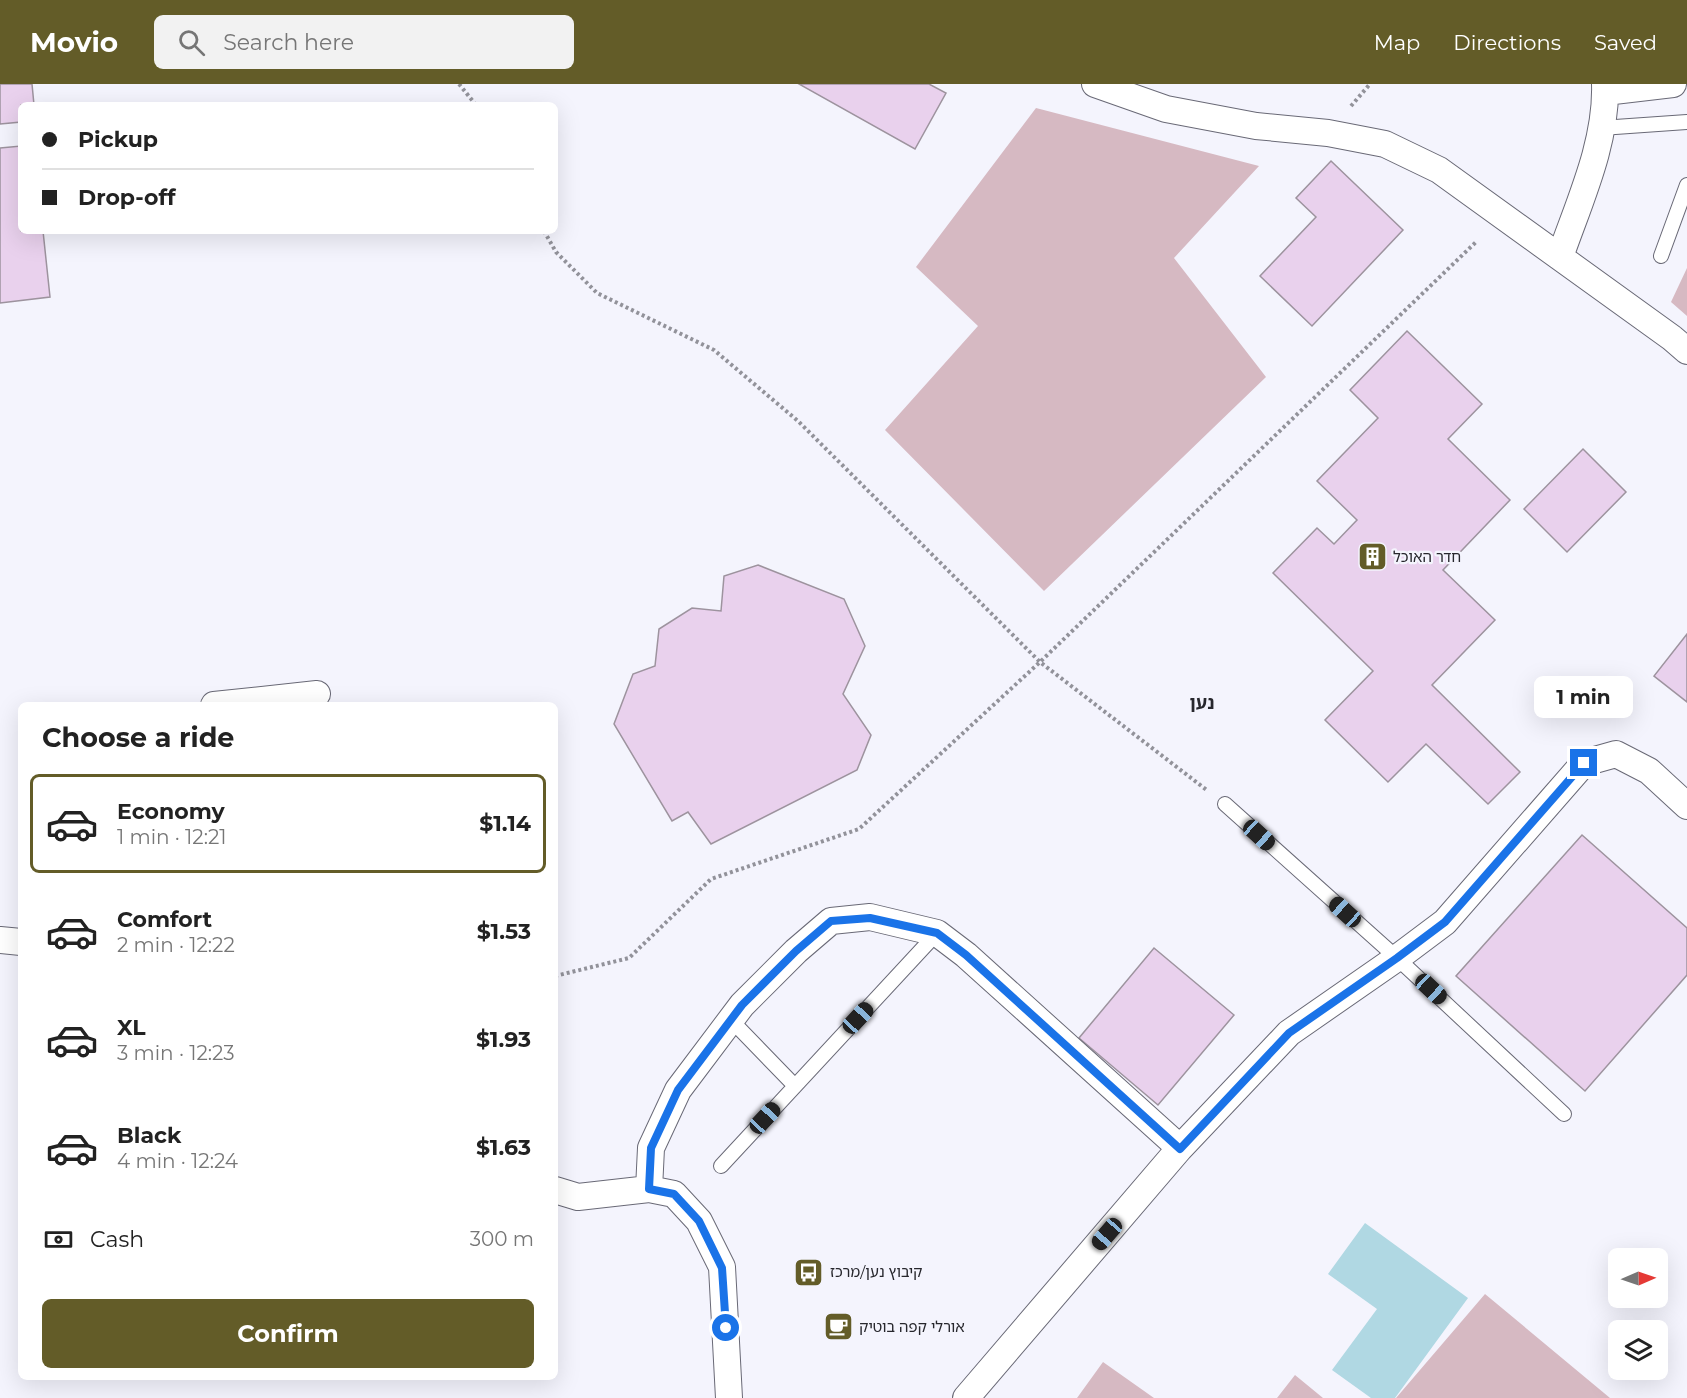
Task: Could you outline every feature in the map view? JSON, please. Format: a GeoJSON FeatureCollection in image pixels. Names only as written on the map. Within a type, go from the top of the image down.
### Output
{"type":"FeatureCollection","features":[{"type":"Feature","properties":{"kind":"street"},"geometry":{"type":"LineString","coordinates":[[1095,84],[1166,109],[1256,126],[1329,134],[1385,144],[1439,170],[1687,351]]}},
{"type":"Feature","properties":{"kind":"street"},"geometry":{"type":"LineString","coordinates":[[1560,257],[1595,154],[1605,111],[1605,88],[1673,84]]}},
{"type":"Feature","properties":{"kind":"street"},"geometry":{"type":"LineString","coordinates":[[242,702],[317,694]]}},
{"type":"Feature","properties":{"kind":"street"},"geometry":{"type":"LineString","coordinates":[[976,1394],[1180,1149],[1289,1033],[1445,922],[1584,763],[1616,754],[1649,771],[1687,806]]}},
{"type":"Feature","properties":{"kind":"street"},"geometry":{"type":"LineString","coordinates":[[649,1189],[651,1148],[678,1090],[742,1005],[796,951],[831,921],[870,918],[937,933],[966,955],[1180,1149]]}},
{"type":"Feature","properties":{"kind":"street"},"geometry":{"type":"LineString","coordinates":[[0,940],[18,942]]}},
{"type":"Feature","properties":{"kind":"street"},"geometry":{"type":"LineString","coordinates":[[558,1192],[578,1197],[649,1189],[674,1194],[699,1221],[722,1268],[729,1398]]}},
{"type":"Feature","properties":{"kind":"lane"},"geometry":{"type":"LineString","coordinates":[[1601,128],[1687,122]]}},
{"type":"Feature","properties":{"kind":"lane"},"geometry":{"type":"LineString","coordinates":[[1661,256],[1687,185]]}},
{"type":"Feature","properties":{"kind":"lane"},"geometry":{"type":"LineString","coordinates":[[1225,804],[1397,958],[1564,1114]]}},
{"type":"Feature","properties":{"kind":"lane"},"geometry":{"type":"LineString","coordinates":[[721,1166],[937,933]]}},
{"type":"Feature","properties":{"kind":"lane"},"geometry":{"type":"LineString","coordinates":[[731,1020],[795,1086]]}},
{"type":"Feature","properties":{"kind":"path"},"geometry":{"type":"LineString","coordinates":[[459,84],[474,102]]}},
{"type":"Feature","properties":{"kind":"path"},"geometry":{"type":"LineString","coordinates":[[546,234],[556,252],[597,293],[714,350],[798,421],[1040,662],[1225,804]]}},
{"type":"Feature","properties":{"kind":"path"},"geometry":{"type":"LineString","coordinates":[[558,975],[629,958],[711,879],[859,829],[1040,662],[1477,241]]}},
{"type":"Feature","properties":{"kind":"shaded area"},"geometry":{"type":"Polygon","coordinates":[[[1036,108],[1259,166],[1174,258],[1266,377],[1044,591],[885,430],[978,326],[916,267],[1036,108]]]}},
{"type":"Feature","properties":{"kind":"shaded area"},"geometry":{"type":"Polygon","coordinates":[[[1687,268],[1687,316],[1671,302],[1687,268]]]}},
{"type":"Feature","properties":{"kind":"shaded area"},"geometry":{"type":"Polygon","coordinates":[[[1485,1294],[1610,1398],[1396,1398],[1485,1294]]]}},
{"type":"Feature","properties":{"kind":"shaded area"},"geometry":{"type":"Polygon","coordinates":[[[1103,1362],[1154,1398],[1077,1398],[1103,1362]]]}},
{"type":"Feature","properties":{"kind":"shaded area"},"geometry":{"type":"Polygon","coordinates":[[[1295,1375],[1323,1398],[1277,1398],[1295,1375]]]}},
{"type":"Feature","properties":{"kind":"water"},"geometry":{"type":"Polygon","coordinates":[[[1365,1223],[1468,1298],[1395,1398],[1371,1398],[1332,1370],[1377,1309],[1328,1274],[1365,1223]]]}},
{"type":"Feature","properties":{"kind":"building"},"geometry":{"type":"Polygon","coordinates":[[[0,84],[32,84],[34,102],[18,102],[18,122],[0,124],[0,84]]]}},
{"type":"Feature","properties":{"kind":"building"},"geometry":{"type":"Polygon","coordinates":[[[799,84],[929,84],[946,93],[915,149],[799,84]]]}},
{"type":"Feature","properties":{"kind":"building"},"geometry":{"type":"Polygon","coordinates":[[[18,146],[18,234],[43,234],[50,297],[0,303],[0,148],[18,146]]]}},
{"type":"Feature","properties":{"kind":"building"},"geometry":{"type":"Polygon","coordinates":[[[1331,161],[1403,230],[1312,326],[1260,276],[1316,217],[1296,198],[1331,161]]]}},
{"type":"Feature","properties":{"kind":"building","name":"חדר האוכל"},"geometry":{"type":"Polygon","coordinates":[[[1407,331],[1482,404],[1448,439],[1510,500],[1443,570],[1495,620],[1432,685],[1520,772],[1488,804],[1426,744],[1388,782],[1325,720],[1373,671],[1273,573],[1317,528],[1334,544],[1357,520],[1317,481],[1378,418],[1350,390],[1407,331]]]}},
{"type":"Feature","properties":{"kind":"building"},"geometry":{"type":"Polygon","coordinates":[[[1583,449],[1626,492],[1567,552],[1524,509],[1583,449]]]}},
{"type":"Feature","properties":{"kind":"building"},"geometry":{"type":"Polygon","coordinates":[[[758,565],[844,599],[865,646],[843,694],[871,735],[857,770],[711,844],[688,812],[672,821],[614,724],[633,674],[655,666],[659,629],[692,608],[721,611],[724,576],[758,565]]]}},
{"type":"Feature","properties":{"kind":"building"},"geometry":{"type":"Polygon","coordinates":[[[1687,634],[1687,702],[1654,676],[1687,634]]]}},
{"type":"Feature","properties":{"kind":"building"},"geometry":{"type":"Polygon","coordinates":[[[1582,835],[1687,928],[1687,975],[1585,1091],[1456,976],[1582,835]]]}},
{"type":"Feature","properties":{"kind":"building"},"geometry":{"type":"Polygon","coordinates":[[[1154,948],[1234,1015],[1158,1105],[1079,1038],[1154,948]]]}},
{"type":"Feature","properties":{"kind":"place","name":"חדר האוכל"},"geometry":{"type":"Point","coordinates":[1372,557]}},
{"type":"Feature","properties":{"kind":"place","name":"קיבוץ נען/מרכז"},"geometry":{"type":"Point","coordinates":[809,1272]}},
{"type":"Feature","properties":{"kind":"place","name":"אורלי קפה בוטיק"},"geometry":{"type":"Point","coordinates":[838,1327]}},
{"type":"Feature","properties":{"kind":"district","name":"נען"},"geometry":{"type":"Point","coordinates":[1202,703]}},
{"type":"Feature","properties":{"kind":"route"},"geometry":{"type":"LineString","coordinates":[[726,1328],[722,1268],[699,1221],[674,1194],[649,1189],[651,1148],[678,1090],[742,1005],[796,951],[831,921],[870,918],[937,933],[966,955],[1180,1149],[1289,1033],[1445,922],[1584,763]]}}]}
